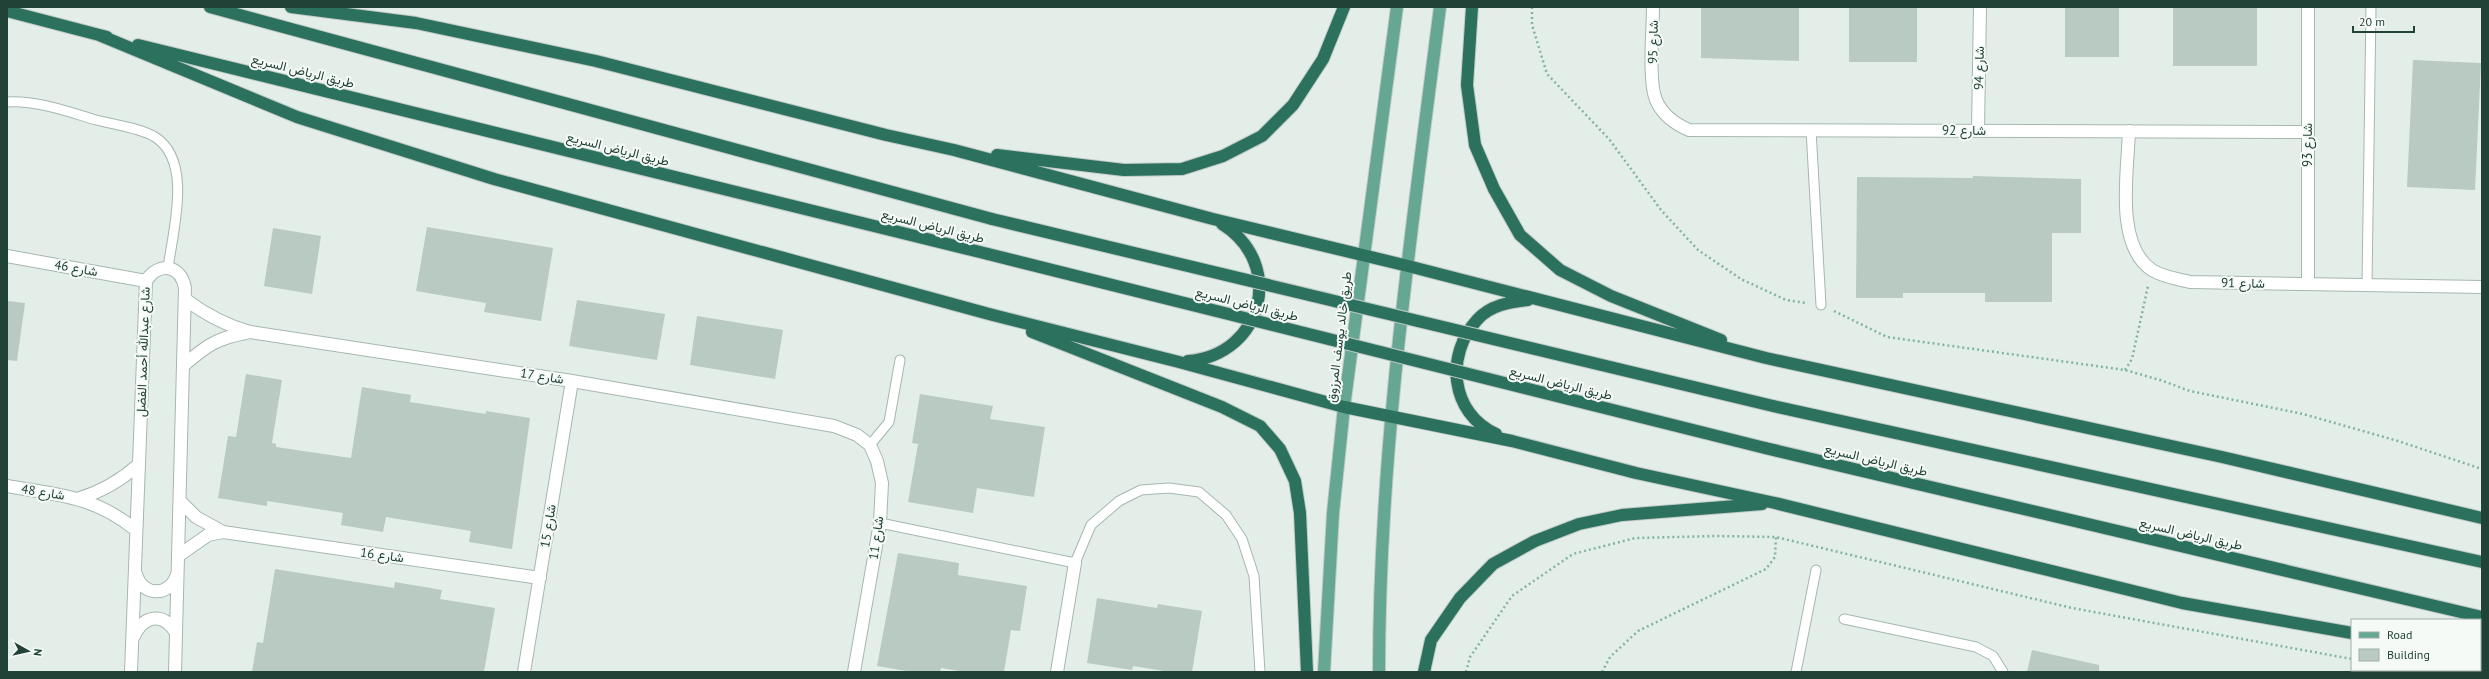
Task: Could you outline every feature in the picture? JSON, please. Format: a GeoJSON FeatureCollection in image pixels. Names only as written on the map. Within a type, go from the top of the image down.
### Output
{"type":"FeatureCollection","features":[{"type":"Feature","properties":{"kind":"highway","name":"طريق الرياض السريع"},"geometry":{"type":"LineString","coordinates":[[210,7],[992,219],[1773,406],[2482,562]]}},
{"type":"Feature","properties":{"kind":"highway"},"geometry":{"type":"LineString","coordinates":[[290,7],[416,23],[557,53],[886,135],[954,150],[1213,219],[1408,266],[1766,358],[2230,458],[2482,518]]}},
{"type":"Feature","properties":{"kind":"highway"},"geometry":{"type":"LineString","coordinates":[[954,150],[1124,170],[1182,169],[1223,156],[1262,136],[1293,105],[1323,59],[1344,7]]}},
{"type":"Feature","properties":{"kind":"highway"},"geometry":{"type":"LineString","coordinates":[[1472,7],[1467,86],[1475,145],[1494,189],[1520,235],[1560,270],[1611,296],[1766,358]]}},
{"type":"Feature","properties":{"kind":"highway","name":"طريق الرياض السريع"},"geometry":{"type":"LineString","coordinates":[[7,11],[1765,448],[2482,617]]}},
{"type":"Feature","properties":{"kind":"highway"},"geometry":{"type":"LineString","coordinates":[[99,35],[297,117],[494,179],[988,314],[1179,362],[1344,406],[1512,441],[1636,473],[1775,503],[2182,603],[2351,633]]}},
{"type":"Feature","properties":{"kind":"highway"},"geometry":{"type":"LineString","coordinates":[[1179,362],[1206,360],[1229,348],[1247,329],[1258,305],[1259,279],[1252,253],[1235,232],[1213,219]]}},
{"type":"Feature","properties":{"kind":"highway"},"geometry":{"type":"LineString","coordinates":[[1512,441],[1484,428],[1464,405],[1456,375],[1460,344],[1478,319],[1504,303],[1535,299]]}},
{"type":"Feature","properties":{"kind":"highway"},"geometry":{"type":"LineString","coordinates":[[988,314],[1222,407],[1260,426],[1280,449],[1295,481],[1300,513],[1306,672]]}},
{"type":"Feature","properties":{"kind":"highway"},"geometry":{"type":"LineString","coordinates":[[1424,672],[1431,640],[1460,598],[1493,564],[1535,541],[1579,524],[1622,515],[1775,503]]}},
{"type":"Feature","properties":{"kind":"main road","name":"طريق خالد يوسف المرزوق"},"geometry":{"type":"LineString","coordinates":[[1324,672],[1333,513],[1344,406],[1364,255],[1373,206],[1397,7]]}},
{"type":"Feature","properties":{"kind":"main road"},"geometry":{"type":"LineString","coordinates":[[1379,672],[1379,629],[1391,417],[1440,7]]}},
{"type":"Feature","properties":{"kind":"street","name":"شارع 95"},"geometry":{"type":"LineString","coordinates":[[1652,78],[1653,7]]}},
{"type":"Feature","properties":{"kind":"street","name":"شارع 94"},"geometry":{"type":"LineString","coordinates":[[1978,130],[1980,7]]}},
{"type":"Feature","properties":{"kind":"street","name":"شارع 93"},"geometry":{"type":"LineString","coordinates":[[2308,7],[2308,284]]}},
{"type":"Feature","properties":{"kind":"street","name":"شارع 92"},"geometry":{"type":"LineString","coordinates":[[1652,78],[1656,99],[1666,114],[1676,124],[1689,130],[2307,132]]}},
{"type":"Feature","properties":{"kind":"street","name":"شارع 91"},"geometry":{"type":"LineString","coordinates":[[2129,131],[2126,221],[2130,239],[2140,256],[2152,269],[2167,276],[2190,282],[2482,287]]}},
{"type":"Feature","properties":{"kind":"street","name":"شارع 46"},"geometry":{"type":"LineString","coordinates":[[7,256],[146,281]]}},
{"type":"Feature","properties":{"kind":"street","name":"شارع عبدالله أحمد الفضل"},"geometry":{"type":"LineString","coordinates":[[130,671],[136,571],[138,465],[146,281],[151,273],[158,268],[168,268]]}},
{"type":"Feature","properties":{"kind":"street"},"geometry":{"type":"LineString","coordinates":[[168,268],[177,271],[183,279],[185,299],[175,672]]}},
{"type":"Feature","properties":{"kind":"street","name":"شارع 17"},"geometry":{"type":"LineString","coordinates":[[185,299],[206,315],[225,325],[250,332],[572,381],[834,426],[857,435],[870,445]]}},
{"type":"Feature","properties":{"kind":"street","name":"شارع 17"},"geometry":{"type":"LineString","coordinates":[[184,365],[205,346],[224,336],[250,332]]}},
{"type":"Feature","properties":{"kind":"street","name":"شارع 15"},"geometry":{"type":"LineString","coordinates":[[524,672],[572,381]]}},
{"type":"Feature","properties":{"kind":"street","name":"شارع 11"},"geometry":{"type":"LineString","coordinates":[[854,672],[880,523],[882,484],[877,461],[870,445]]}},
{"type":"Feature","properties":{"kind":"street","name":"شارع 48"},"geometry":{"type":"LineString","coordinates":[[80,498],[102,491],[122,479],[138,465]]}},
{"type":"Feature","properties":{"kind":"street","name":"شارع 48"},"geometry":{"type":"LineString","coordinates":[[7,486],[80,498],[101,506],[121,517],[136,530]]}},
{"type":"Feature","properties":{"kind":"street","name":"شارع 16"},"geometry":{"type":"LineString","coordinates":[[180,501],[196,517],[223,532]]}},
{"type":"Feature","properties":{"kind":"street","name":"شارع 16"},"geometry":{"type":"LineString","coordinates":[[178,556],[208,535],[223,532],[540,578]]}},
{"type":"Feature","properties":{"kind":"street"},"geometry":{"type":"LineString","coordinates":[[1057,672],[1075,563]]}},
{"type":"Feature","properties":{"kind":"street"},"geometry":{"type":"LineString","coordinates":[[136,571],[138,581],[146,589],[157,592],[167,589],[175,581],[178,571]]}},
{"type":"Feature","properties":{"kind":"street"},"geometry":{"type":"LineString","coordinates":[[133,639],[144,622],[153,618],[163,619],[171,624],[176,633]]}},
{"type":"Feature","properties":{"kind":"lane"},"geometry":{"type":"LineString","coordinates":[[2366,285],[2371,7]]}},
{"type":"Feature","properties":{"kind":"lane"},"geometry":{"type":"LineString","coordinates":[[7,102],[62,110],[153,136],[167,146],[175,162],[179,181],[168,268]]}},
{"type":"Feature","properties":{"kind":"lane"},"geometry":{"type":"LineString","coordinates":[[1811,130],[1821,305]]}},
{"type":"Feature","properties":{"kind":"lane"},"geometry":{"type":"LineString","coordinates":[[870,445],[889,422],[900,360]]}},
{"type":"Feature","properties":{"kind":"lane"},"geometry":{"type":"LineString","coordinates":[[880,523],[1075,563],[1091,525],[1119,501],[1141,490],[1169,488],[1199,492],[1226,515],[1242,539],[1254,576],[1260,672]]}},
{"type":"Feature","properties":{"kind":"lane"},"geometry":{"type":"LineString","coordinates":[[1796,672],[1816,570]]}},
{"type":"Feature","properties":{"kind":"lane"},"geometry":{"type":"LineString","coordinates":[[1844,619],[1976,647],[1993,656],[2003,672]]}},
{"type":"Feature","properties":{"kind":"path"},"geometry":{"type":"LineString","coordinates":[[1532,7],[1532,25],[1547,74],[1609,139],[1661,210],[1698,250],[1741,279],[1786,300],[1821,305],[1887,337],[2125,370],[2160,380],[2190,391],[2303,414],[2383,437],[2482,469]]}},
{"type":"Feature","properties":{"kind":"path"},"geometry":{"type":"LineString","coordinates":[[2125,370],[2132,359],[2152,269]]}},
{"type":"Feature","properties":{"kind":"path"},"geometry":{"type":"LineString","coordinates":[[1466,672],[1470,657],[1512,596],[1573,554],[1635,538],[1776,537],[2072,608],[2351,659]]}},
{"type":"Feature","properties":{"kind":"path"},"geometry":{"type":"LineString","coordinates":[[1602,672],[1610,657],[1638,631],[1766,569],[1776,557],[1776,537]]}},
{"type":"Feature","properties":{"kind":"building"},"geometry":{"type":"Polygon","coordinates":[[[1701,7],[1799,7],[1799,61],[1701,58],[1701,7]]]}},
{"type":"Feature","properties":{"kind":"building"},"geometry":{"type":"Polygon","coordinates":[[[1849,7],[1917,7],[1917,62],[1849,62],[1849,7]]]}},
{"type":"Feature","properties":{"kind":"building"},"geometry":{"type":"Polygon","coordinates":[[[2065,7],[2119,7],[2119,57],[2065,57],[2065,7]]]}},
{"type":"Feature","properties":{"kind":"building"},"geometry":{"type":"Polygon","coordinates":[[[2173,7],[2257,7],[2257,66],[2173,66],[2173,7]]]}},
{"type":"Feature","properties":{"kind":"building"},"geometry":{"type":"Polygon","coordinates":[[[2413,60],[2481,63],[2475,190],[2407,187],[2413,60]]]}},
{"type":"Feature","properties":{"kind":"building"},"geometry":{"type":"Polygon","coordinates":[[[1973,176],[2081,179],[2081,233],[2052,233],[2052,302],[1985,302],[1985,293],[1903,293],[1903,298],[1856,298],[1857,177],[1973,178],[1973,176]]]}},
{"type":"Feature","properties":{"kind":"building"},"geometry":{"type":"Polygon","coordinates":[[[427,227],[553,248],[541,321],[484,312],[486,303],[416,291],[427,227]]]}},
{"type":"Feature","properties":{"kind":"building"},"geometry":{"type":"Polygon","coordinates":[[[273,228],[321,236],[312,294],[264,286],[273,228]]]}},
{"type":"Feature","properties":{"kind":"building"},"geometry":{"type":"Polygon","coordinates":[[[577,300],[665,314],[657,360],[569,346],[577,300]]]}},
{"type":"Feature","properties":{"kind":"building"},"geometry":{"type":"Polygon","coordinates":[[[7,301],[25,303],[17,361],[7,360],[7,301]]]}},
{"type":"Feature","properties":{"kind":"building"},"geometry":{"type":"Polygon","coordinates":[[[697,316],[783,330],[775,379],[690,365],[697,316]]]}},
{"type":"Feature","properties":{"kind":"building"},"geometry":{"type":"Polygon","coordinates":[[[246,374],[282,380],[272,443],[276,444],[276,447],[351,458],[362,387],[411,395],[410,402],[486,414],[486,411],[530,418],[512,549],[469,542],[471,531],[386,517],[383,532],[341,525],[343,513],[267,501],[267,506],[218,498],[228,436],[236,437],[246,374]]]}},
{"type":"Feature","properties":{"kind":"building"},"geometry":{"type":"Polygon","coordinates":[[[920,394],[993,406],[990,419],[1045,427],[1034,497],[977,488],[973,513],[908,502],[918,444],[912,443],[920,394]]]}},
{"type":"Feature","properties":{"kind":"building"},"geometry":{"type":"Polygon","coordinates":[[[898,553],[959,563],[958,575],[1027,586],[1020,631],[1011,630],[1004,672],[966,672],[941,668],[940,672],[912,672],[877,666],[898,553]]]}},
{"type":"Feature","properties":{"kind":"building"},"geometry":{"type":"Polygon","coordinates":[[[275,569],[394,588],[395,582],[442,590],[440,599],[495,608],[484,672],[252,672],[257,642],[263,643],[275,569]]]}},
{"type":"Feature","properties":{"kind":"building"},"geometry":{"type":"Polygon","coordinates":[[[1097,598],[1157,608],[1158,604],[1202,611],[1192,672],[1170,672],[1133,666],[1132,670],[1087,663],[1097,598]]]}},
{"type":"Feature","properties":{"kind":"building"},"geometry":{"type":"Polygon","coordinates":[[[2032,650],[2099,665],[2099,672],[2027,672],[2032,650]]]}}]}
